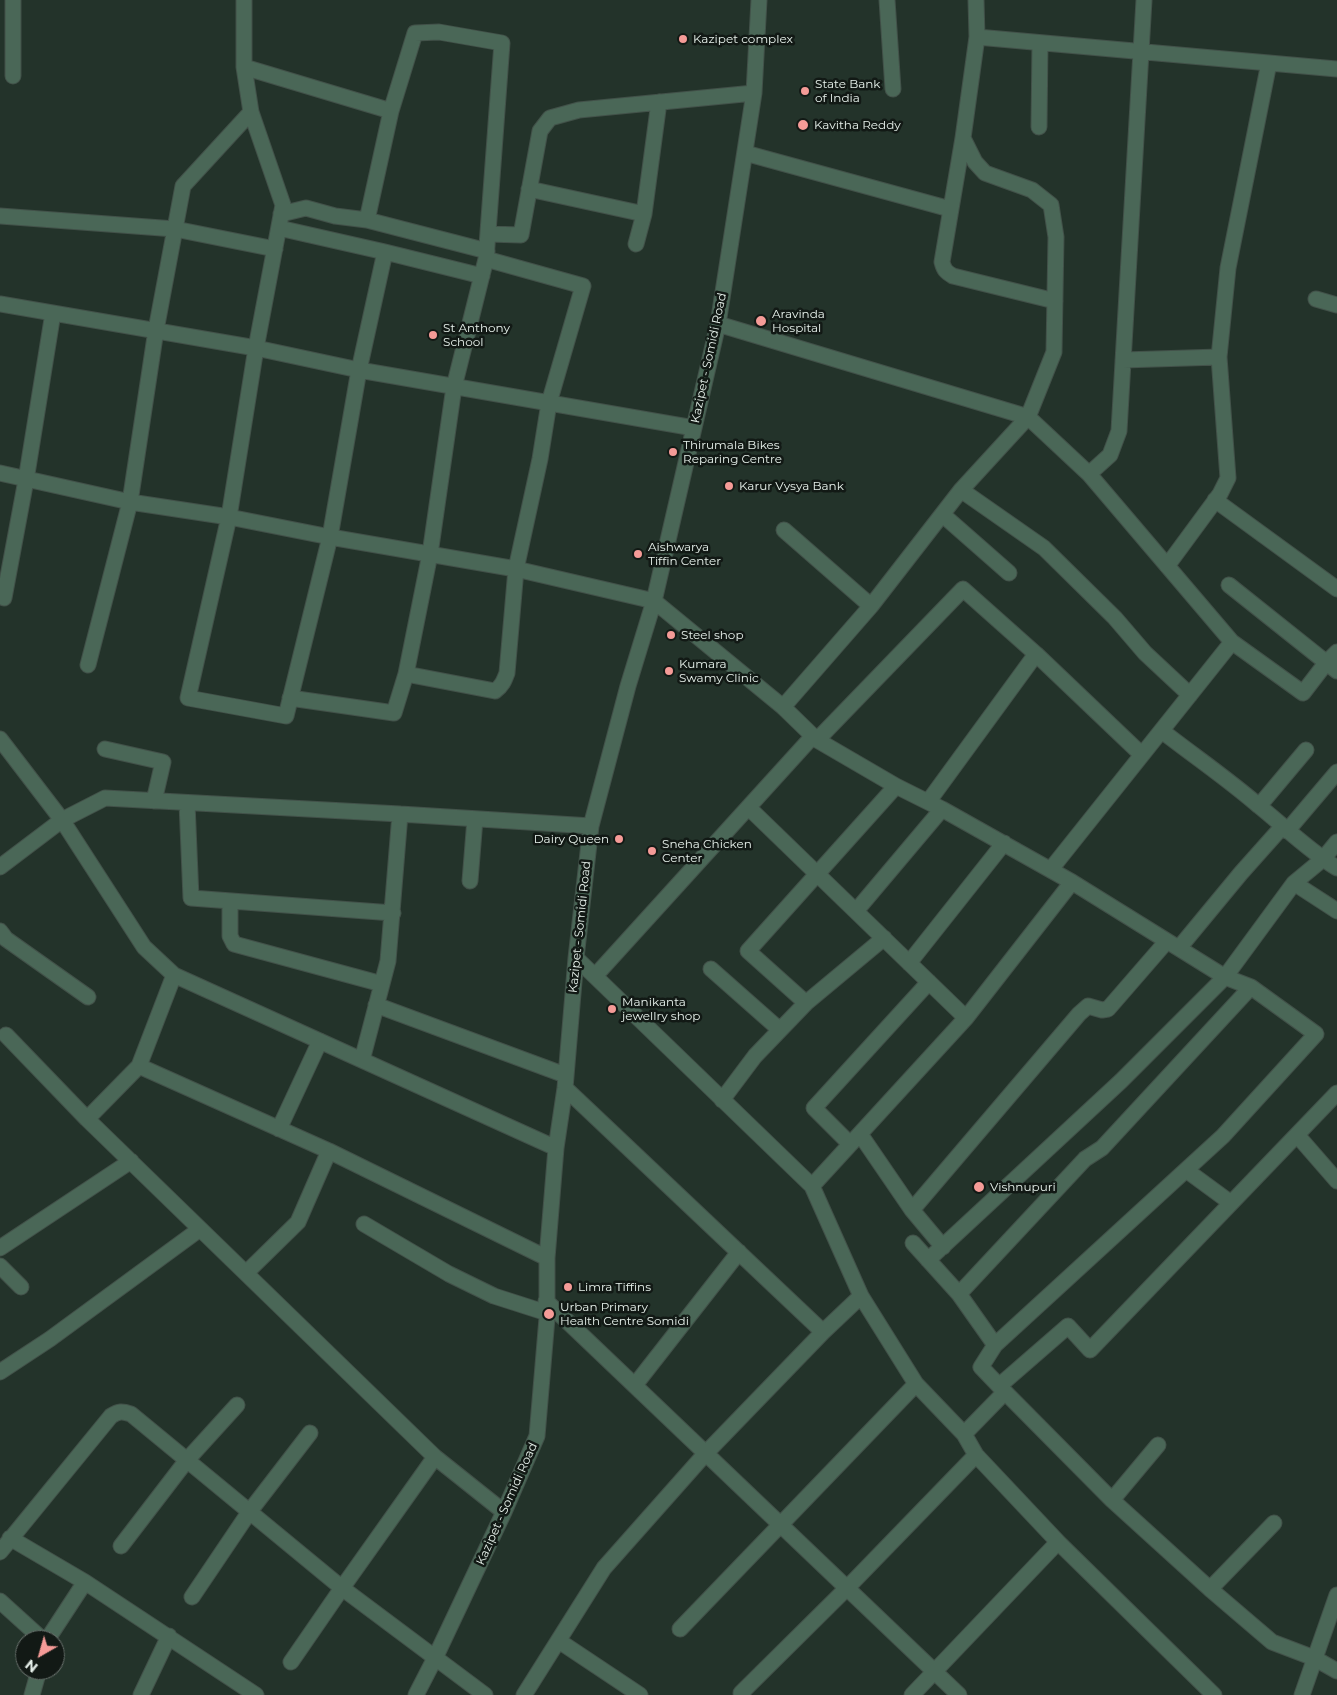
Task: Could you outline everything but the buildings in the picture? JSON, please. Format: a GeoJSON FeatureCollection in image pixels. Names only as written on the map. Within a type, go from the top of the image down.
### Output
{"type":"FeatureCollection","features":[{"type":"Feature","properties":{"kind":"street"},"geometry":{"type":"LineString","coordinates":[[13,0],[6,33],[13,76]]}},
{"type":"Feature","properties":{"kind":"street"},"geometry":{"type":"LineString","coordinates":[[244,0],[244,67],[251,112],[283,205],[256,348],[229,517],[188,698],[286,716],[330,537],[360,370],[386,252]]}},
{"type":"Feature","properties":{"kind":"street","name":"Kazipet - Somidi Road"},"geometry":{"type":"LineString","coordinates":[[416,1695],[504,1512],[537,1436],[546,1307],[547,1258],[556,1148],[565,1082],[576,958],[591,826],[654,601],[718,324],[754,93],[759,0]]}},
{"type":"Feature","properties":{"kind":"street"},"geometry":{"type":"LineString","coordinates":[[887,0],[892,89]]}},
{"type":"Feature","properties":{"kind":"street"},"geometry":{"type":"LineString","coordinates":[[976,0],[977,37],[963,138],[942,262],[946,272],[1055,301]]}},
{"type":"Feature","properties":{"kind":"street"},"geometry":{"type":"LineString","coordinates":[[1089,474],[1110,455],[1119,431],[1144,0]]}},
{"type":"Feature","properties":{"kind":"street"},"geometry":{"type":"LineString","coordinates":[[290,698],[394,714],[406,674],[430,554],[454,387],[486,255],[502,43],[439,32],[415,33],[391,111],[367,220]]}},
{"type":"Feature","properties":{"kind":"street"},"geometry":{"type":"LineString","coordinates":[[977,37],[1337,69]]}},
{"type":"Feature","properties":{"kind":"street"},"geometry":{"type":"LineString","coordinates":[[1039,127],[1040,43]]}},
{"type":"Feature","properties":{"kind":"street"},"geometry":{"type":"LineString","coordinates":[[1168,566],[1215,500],[1228,478],[1219,357],[1228,268],[1269,63]]}},
{"type":"Feature","properties":{"kind":"street"},"geometry":{"type":"LineString","coordinates":[[244,67],[391,111]]}},
{"type":"Feature","properties":{"kind":"street"},"geometry":{"type":"LineString","coordinates":[[488,234],[521,235],[540,131],[550,118],[579,110],[754,93]]}},
{"type":"Feature","properties":{"kind":"street"},"geometry":{"type":"LineString","coordinates":[[636,244],[644,214],[659,102]]}},
{"type":"Feature","properties":{"kind":"street"},"geometry":{"type":"LineString","coordinates":[[88,665],[130,502],[156,330],[183,186],[251,112]]}},
{"type":"Feature","properties":{"kind":"street"},"geometry":{"type":"LineString","coordinates":[[783,707],[871,606],[961,490],[1028,417],[1054,352],[1056,237],[1051,205],[1032,190],[986,173],[975,162],[963,138]]}},
{"type":"Feature","properties":{"kind":"street"},"geometry":{"type":"LineString","coordinates":[[744,154],[950,209]]}},
{"type":"Feature","properties":{"kind":"street"},"geometry":{"type":"LineString","coordinates":[[529,189],[644,214]]}},
{"type":"Feature","properties":{"kind":"street"},"geometry":{"type":"LineString","coordinates":[[280,221],[306,208],[335,216],[367,220],[584,286],[549,403],[540,459],[516,569],[507,673],[500,687],[495,690],[406,674]]}},
{"type":"Feature","properties":{"kind":"street"},"geometry":{"type":"LineString","coordinates":[[0,216],[175,229],[274,250]]}},
{"type":"Feature","properties":{"kind":"street"},"geometry":{"type":"LineString","coordinates":[[280,221],[386,252],[482,276]]}},
{"type":"Feature","properties":{"kind":"street"},"geometry":{"type":"LineString","coordinates":[[1316,299],[1337,305]]}},
{"type":"Feature","properties":{"kind":"street"},"geometry":{"type":"LineString","coordinates":[[0,304],[256,348],[454,387],[694,428]]}},
{"type":"Feature","properties":{"kind":"street"},"geometry":{"type":"LineString","coordinates":[[4,598],[54,313]]}},
{"type":"Feature","properties":{"kind":"street"},"geometry":{"type":"LineString","coordinates":[[718,324],[1028,417],[1089,474],[1232,642],[1303,693],[1333,662],[1229,585]]}},
{"type":"Feature","properties":{"kind":"street"},"geometry":{"type":"LineString","coordinates":[[1123,360],[1219,357]]}},
{"type":"Feature","properties":{"kind":"street"},"geometry":{"type":"LineString","coordinates":[[0,473],[130,502],[229,517],[330,537],[516,569],[654,601],[783,707],[815,738],[896,786],[1051,869],[1225,977],[1251,987],[1316,1034],[1223,1136],[995,1345],[981,1367],[1112,1500],[1210,1589],[1272,1642],[1314,1658],[1337,1671]]}},
{"type":"Feature","properties":{"kind":"street"},"geometry":{"type":"LineString","coordinates":[[961,490],[1044,548],[1114,618],[1145,653],[1190,695]]}},
{"type":"Feature","properties":{"kind":"street"},"geometry":{"type":"LineString","coordinates":[[1215,500],[1337,589]]}},
{"type":"Feature","properties":{"kind":"street"},"geometry":{"type":"LineString","coordinates":[[943,515],[1009,573]]}},
{"type":"Feature","properties":{"kind":"street"},"geometry":{"type":"LineString","coordinates":[[784,530],[871,606]]}},
{"type":"Feature","properties":{"kind":"street"},"geometry":{"type":"LineString","coordinates":[[596,976],[815,738],[963,589],[1036,654],[1142,755]]}},
{"type":"Feature","properties":{"kind":"street"},"geometry":{"type":"LineString","coordinates":[[1051,869],[1232,642]]}},
{"type":"Feature","properties":{"kind":"street"},"geometry":{"type":"LineString","coordinates":[[928,802],[1036,654]]}},
{"type":"Feature","properties":{"kind":"street"},"geometry":{"type":"LineString","coordinates":[[1162,731],[1260,806],[1285,829],[1323,859],[1337,868]]}},
{"type":"Feature","properties":{"kind":"street"},"geometry":{"type":"LineString","coordinates":[[0,739],[62,820],[144,948],[174,975],[556,1148]]}},
{"type":"Feature","properties":{"kind":"street"},"geometry":{"type":"LineString","coordinates":[[105,749],[163,762],[154,801]]}},
{"type":"Feature","properties":{"kind":"street"},"geometry":{"type":"LineString","coordinates":[[1260,806],[1306,750]]}},
{"type":"Feature","properties":{"kind":"street"},"geometry":{"type":"LineString","coordinates":[[912,1210],[1079,1014],[1088,1006],[1102,1010],[1108,1009],[1285,829],[1337,772]]}},
{"type":"Feature","properties":{"kind":"street"},"geometry":{"type":"LineString","coordinates":[[806,1003],[748,951],[896,786]]}},
{"type":"Feature","properties":{"kind":"street"},"geometry":{"type":"LineString","coordinates":[[0,866],[62,820],[105,798],[591,826]]}},
{"type":"Feature","properties":{"kind":"street"},"geometry":{"type":"LineString","coordinates":[[187,803],[192,898],[393,914]]}},
{"type":"Feature","properties":{"kind":"street"},"geometry":{"type":"LineString","coordinates":[[750,808],[966,1018]]}},
{"type":"Feature","properties":{"kind":"street"},"geometry":{"type":"LineString","coordinates":[[856,912],[942,809]]}},
{"type":"Feature","properties":{"kind":"street"},"geometry":{"type":"LineString","coordinates":[[362,1060],[388,961],[400,814]]}},
{"type":"Feature","properties":{"kind":"street"},"geometry":{"type":"LineString","coordinates":[[470,881],[475,819]]}},
{"type":"Feature","properties":{"kind":"street"},"geometry":{"type":"LineString","coordinates":[[928,1260],[1122,1081],[1225,977],[1294,883],[1323,859],[1337,842]]}},
{"type":"Feature","properties":{"kind":"street"},"geometry":{"type":"LineString","coordinates":[[909,963],[1004,843]]}},
{"type":"Feature","properties":{"kind":"street"},"geometry":{"type":"LineString","coordinates":[[812,1186],[966,1018],[1072,882]]}},
{"type":"Feature","properties":{"kind":"street"},"geometry":{"type":"LineString","coordinates":[[1294,883],[1337,912]]}},
{"type":"Feature","properties":{"kind":"street"},"geometry":{"type":"LineString","coordinates":[[230,901],[230,936],[234,944],[382,984]]}},
{"type":"Feature","properties":{"kind":"street"},"geometry":{"type":"LineString","coordinates":[[0,931],[6,939],[88,997]]}},
{"type":"Feature","properties":{"kind":"street"},"geometry":{"type":"LineString","coordinates":[[722,1100],[755,1056],[806,1003],[884,938]]}},
{"type":"Feature","properties":{"kind":"street"},"geometry":{"type":"LineString","coordinates":[[576,958],[812,1186],[861,1296],[916,1384],[964,1434],[976,1455],[1058,1542],[1214,1695]]}},
{"type":"Feature","properties":{"kind":"street"},"geometry":{"type":"LineString","coordinates":[[711,969],[780,1030]]}},
{"type":"Feature","properties":{"kind":"street"},"geometry":{"type":"LineString","coordinates":[[87,1119],[139,1066],[174,975]]}},
{"type":"Feature","properties":{"kind":"street"},"geometry":{"type":"LineString","coordinates":[[929,982],[814,1108],[855,1139],[942,1247]]}},
{"type":"Feature","properties":{"kind":"street"},"geometry":{"type":"LineString","coordinates":[[959,1294],[1085,1159],[1102,1148],[1251,987]]}},
{"type":"Feature","properties":{"kind":"street"},"geometry":{"type":"LineString","coordinates":[[376,1005],[565,1082],[823,1332]]}},
{"type":"Feature","properties":{"kind":"street"},"geometry":{"type":"LineString","coordinates":[[6,1034],[87,1119],[436,1457],[504,1512]]}},
{"type":"Feature","properties":{"kind":"street"},"geometry":{"type":"LineString","coordinates":[[280,1129],[320,1041]]}},
{"type":"Feature","properties":{"kind":"street"},"geometry":{"type":"LineString","coordinates":[[139,1066],[330,1151],[547,1258]]}},
{"type":"Feature","properties":{"kind":"street"},"geometry":{"type":"LineString","coordinates":[[964,1434],[1002,1389],[1068,1326],[1090,1350],[1337,1093]]}},
{"type":"Feature","properties":{"kind":"street"},"geometry":{"type":"LineString","coordinates":[[1297,1135],[1337,1181]]}},
{"type":"Feature","properties":{"kind":"street"},"geometry":{"type":"LineString","coordinates":[[246,1273],[298,1222],[330,1151]]}},
{"type":"Feature","properties":{"kind":"street"},"geometry":{"type":"LineString","coordinates":[[0,1248],[130,1161]]}},
{"type":"Feature","properties":{"kind":"street"},"geometry":{"type":"LineString","coordinates":[[1186,1170],[1231,1203]]}},
{"type":"Feature","properties":{"kind":"street"},"geometry":{"type":"LineString","coordinates":[[364,1224],[449,1274],[494,1296],[546,1307],[635,1385],[959,1695]]}},
{"type":"Feature","properties":{"kind":"street"},"geometry":{"type":"LineString","coordinates":[[0,1372],[50,1339],[200,1229]]}},
{"type":"Feature","properties":{"kind":"street"},"geometry":{"type":"LineString","coordinates":[[913,1243],[959,1294],[995,1345]]}},
{"type":"Feature","properties":{"kind":"street"},"geometry":{"type":"LineString","coordinates":[[635,1385],[739,1252]]}},
{"type":"Feature","properties":{"kind":"street"},"geometry":{"type":"LineString","coordinates":[[0,1266],[21,1287]]}},
{"type":"Feature","properties":{"kind":"street"},"geometry":{"type":"LineString","coordinates":[[524,1695],[604,1568],[706,1452],[823,1332],[861,1296]]}},
{"type":"Feature","properties":{"kind":"street"},"geometry":{"type":"LineString","coordinates":[[680,1629],[916,1384]]}},
{"type":"Feature","properties":{"kind":"street"},"geometry":{"type":"LineString","coordinates":[[121,1546],[187,1460],[237,1405]]}},
{"type":"Feature","properties":{"kind":"street"},"geometry":{"type":"LineString","coordinates":[[0,1552],[111,1416],[118,1411],[130,1414],[342,1588],[485,1695]]}},
{"type":"Feature","properties":{"kind":"street"},"geometry":{"type":"LineString","coordinates":[[192,1597],[250,1511],[310,1433]]}},
{"type":"Feature","properties":{"kind":"street"},"geometry":{"type":"LineString","coordinates":[[1112,1500],[1158,1445]]}},
{"type":"Feature","properties":{"kind":"street"},"geometry":{"type":"LineString","coordinates":[[743,1695],[741,1693],[848,1588],[976,1455]]}},
{"type":"Feature","properties":{"kind":"street"},"geometry":{"type":"LineString","coordinates":[[292,1662],[342,1588],[436,1457]]}},
{"type":"Feature","properties":{"kind":"street"},"geometry":{"type":"LineString","coordinates":[[1210,1589],[1274,1522]]}},
{"type":"Feature","properties":{"kind":"street"},"geometry":{"type":"LineString","coordinates":[[10,1538],[85,1582],[256,1695]]}},
{"type":"Feature","properties":{"kind":"street"},"geometry":{"type":"LineString","coordinates":[[912,1695],[1058,1542]]}},
{"type":"Feature","properties":{"kind":"street"},"geometry":{"type":"LineString","coordinates":[[52,1630],[85,1582]]}},
{"type":"Feature","properties":{"kind":"street"},"geometry":{"type":"LineString","coordinates":[[1302,1695],[1337,1595]]}},
{"type":"Feature","properties":{"kind":"street"},"geometry":{"type":"LineString","coordinates":[[0,1601],[33,1630]]}},
{"type":"Feature","properties":{"kind":"street"},"geometry":{"type":"LineString","coordinates":[[142,1695],[169,1636]]}},
{"type":"Feature","properties":{"kind":"street"},"geometry":{"type":"LineString","coordinates":[[559,1640],[640,1695]]}},
{"type":"Feature","properties":{"kind":"street"},"geometry":{"type":"LineString","coordinates":[[32,1695],[36,1680]]}},
{"type":"Feature","properties":{"kind":"place","name":"Kazipet complex"},"geometry":{"type":"Point","coordinates":[683,39]}},
{"type":"Feature","properties":{"kind":"place","name":"State Bank of India"},"geometry":{"type":"Point","coordinates":[805,91]}},
{"type":"Feature","properties":{"kind":"place","name":"Kavitha Reddy"},"geometry":{"type":"Point","coordinates":[803,125]}},
{"type":"Feature","properties":{"kind":"place","name":"Aravinda Hospital"},"geometry":{"type":"Point","coordinates":[761,321]}},
{"type":"Feature","properties":{"kind":"place","name":"St Anthony School"},"geometry":{"type":"Point","coordinates":[433,335]}},
{"type":"Feature","properties":{"kind":"place","name":"Thirumala Bikes Reparing Centre"},"geometry":{"type":"Point","coordinates":[673,452]}},
{"type":"Feature","properties":{"kind":"place","name":"Karur Vysya Bank"},"geometry":{"type":"Point","coordinates":[729,486]}},
{"type":"Feature","properties":{"kind":"place","name":"Aishwarya Tiffin Center"},"geometry":{"type":"Point","coordinates":[638,554]}},
{"type":"Feature","properties":{"kind":"place","name":"Steel shop"},"geometry":{"type":"Point","coordinates":[671,635]}},
{"type":"Feature","properties":{"kind":"place","name":"Kumara Swamy Clinic"},"geometry":{"type":"Point","coordinates":[669,671]}},
{"type":"Feature","properties":{"kind":"place","name":"Dairy Queen"},"geometry":{"type":"Point","coordinates":[619,839]}},
{"type":"Feature","properties":{"kind":"place","name":"Sneha Chicken Center"},"geometry":{"type":"Point","coordinates":[652,851]}},
{"type":"Feature","properties":{"kind":"place","name":"Manikanta jewellry shop"},"geometry":{"type":"Point","coordinates":[612,1009]}},
{"type":"Feature","properties":{"kind":"place","name":"Vishnupuri"},"geometry":{"type":"Point","coordinates":[979,1187]}},
{"type":"Feature","properties":{"kind":"place","name":"Limra Tiffins"},"geometry":{"type":"Point","coordinates":[568,1287]}},
{"type":"Feature","properties":{"kind":"place","name":"Urban Primary Health Centre Somidi"},"geometry":{"type":"Point","coordinates":[549,1314]}}]}
